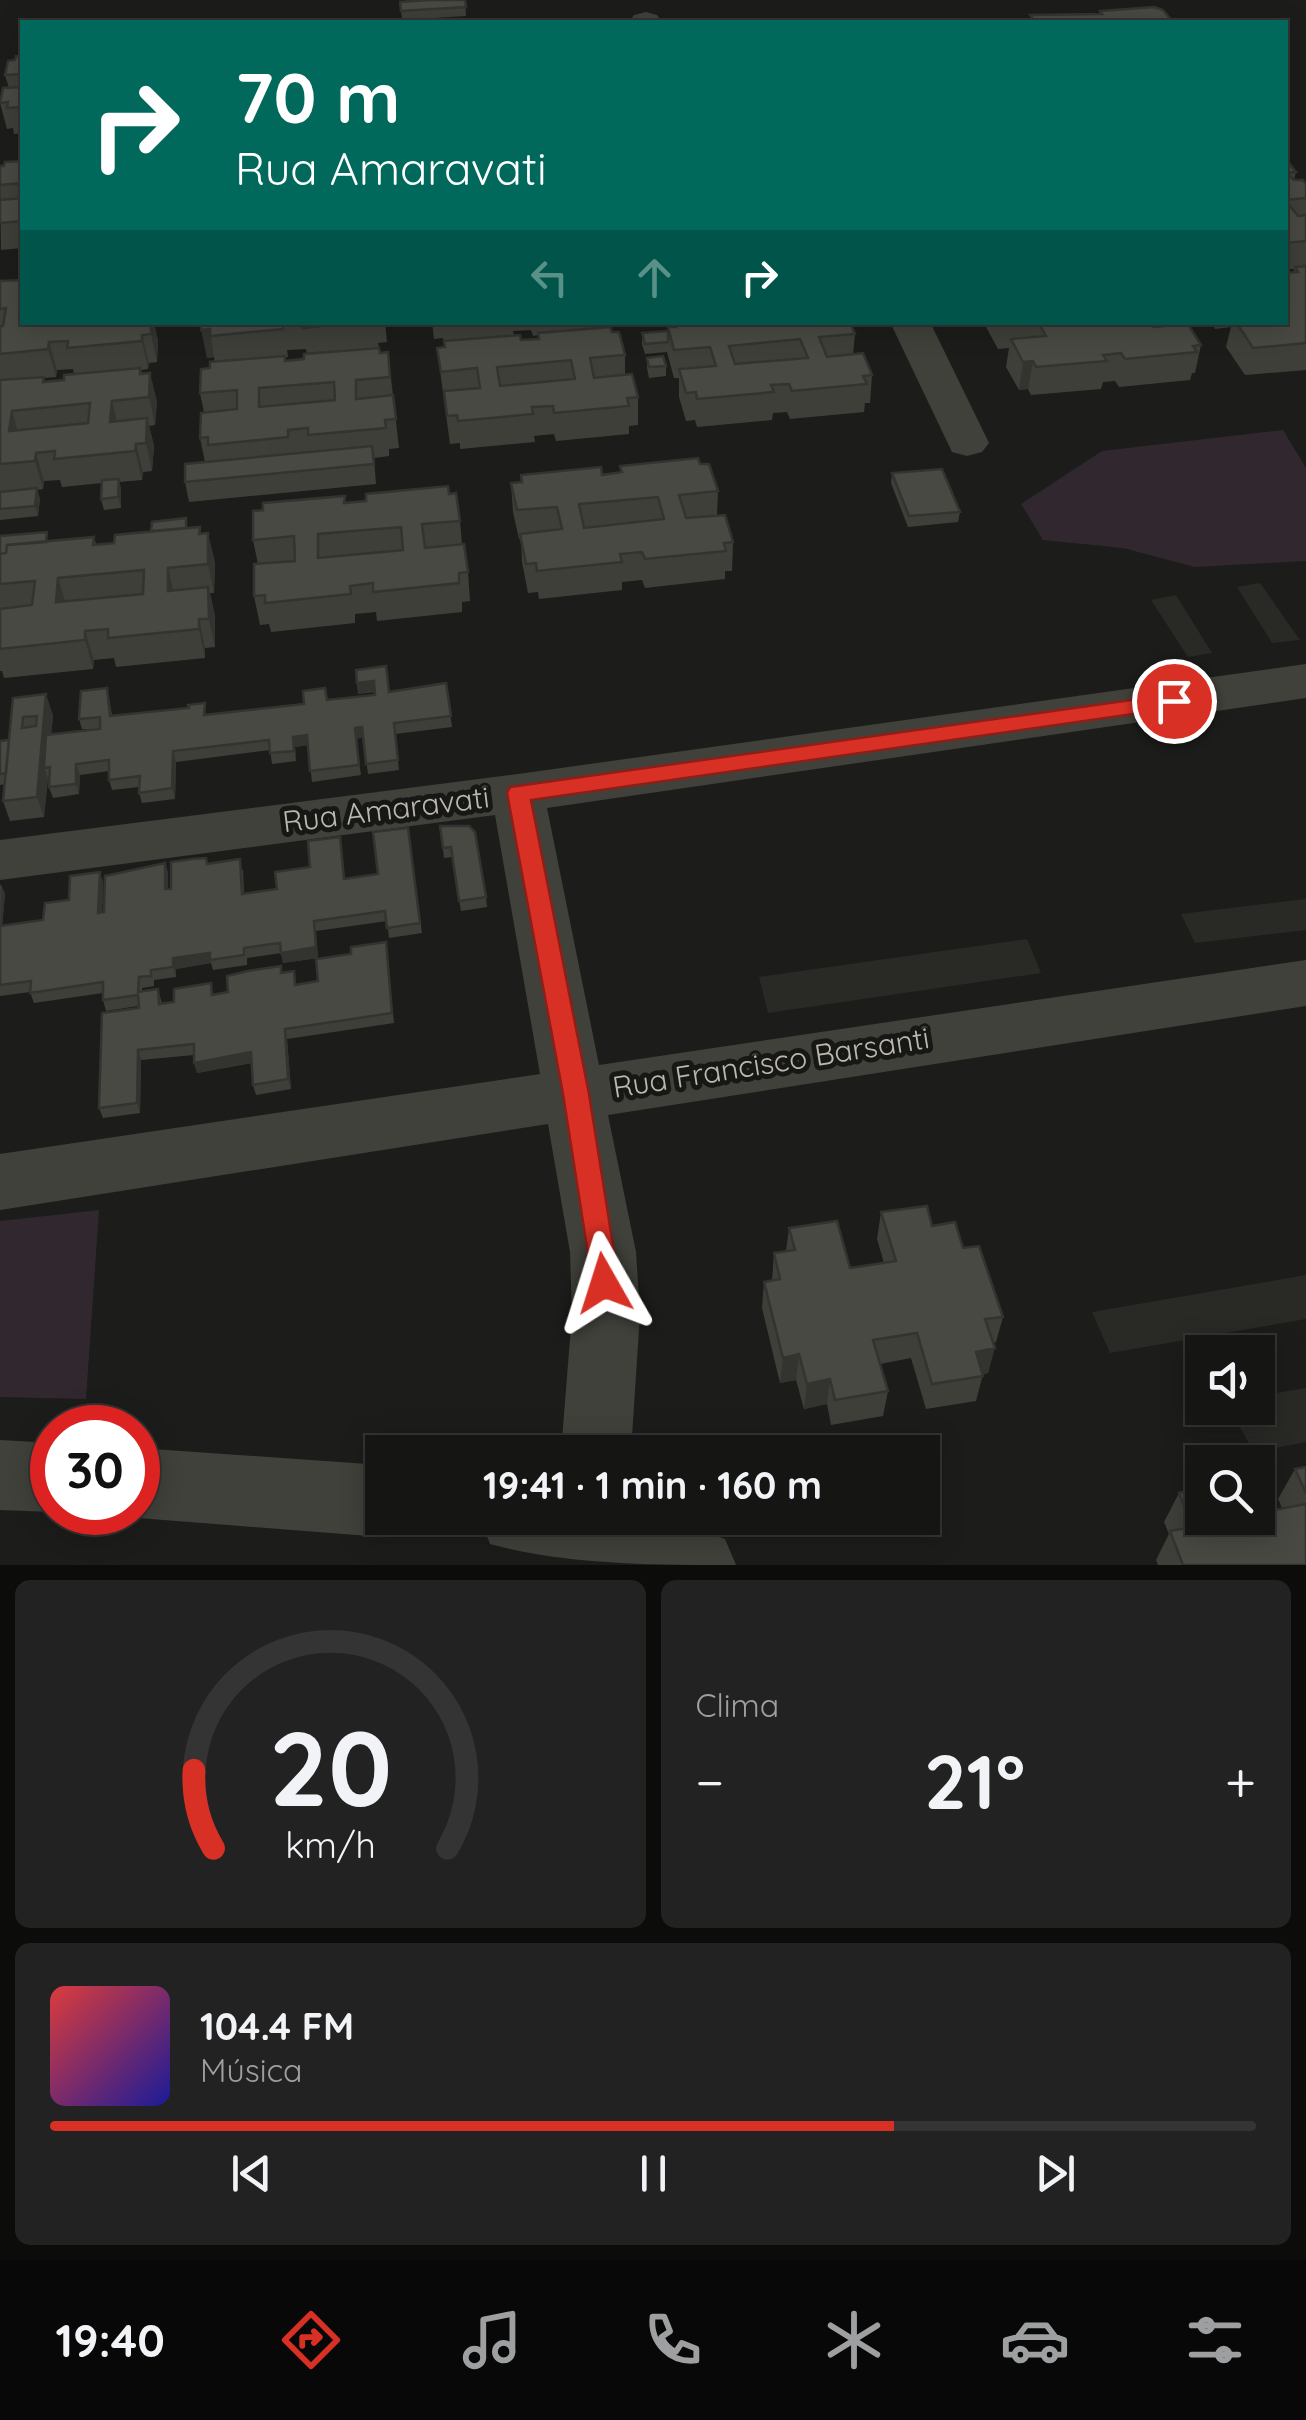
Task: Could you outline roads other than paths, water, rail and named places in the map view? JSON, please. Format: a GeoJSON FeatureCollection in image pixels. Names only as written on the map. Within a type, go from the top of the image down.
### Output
{"type":"FeatureCollection","features":[{"type":"Feature","properties":{"kind":"street"},"geometry":{"type":"LineString","coordinates":[[911,325],[967,443]]}},
{"type":"Feature","properties":{"kind":"street","name":"Rua Amaravati"},"geometry":{"type":"LineString","coordinates":[[0,860],[518,793],[1306,682]]}},
{"type":"Feature","properties":{"kind":"street"},"geometry":{"type":"LineString","coordinates":[[518,793],[602,1252],[606,1314],[597,1435]]}},
{"type":"Feature","properties":{"kind":"street","name":"Rua Francisco Barsanti"},"geometry":{"type":"LineString","coordinates":[[0,1182],[1306,983]]}},
{"type":"Feature","properties":{"kind":"street"},"geometry":{"type":"LineString","coordinates":[[0,1476],[30,1477]]}},
{"type":"Feature","properties":{"kind":"street"},"geometry":{"type":"LineString","coordinates":[[160,1485],[365,1500]]}},
{"type":"Feature","properties":{"kind":"street"},"geometry":{"type":"LineString","coordinates":[[620,1535],[699,1565]]}}]}
